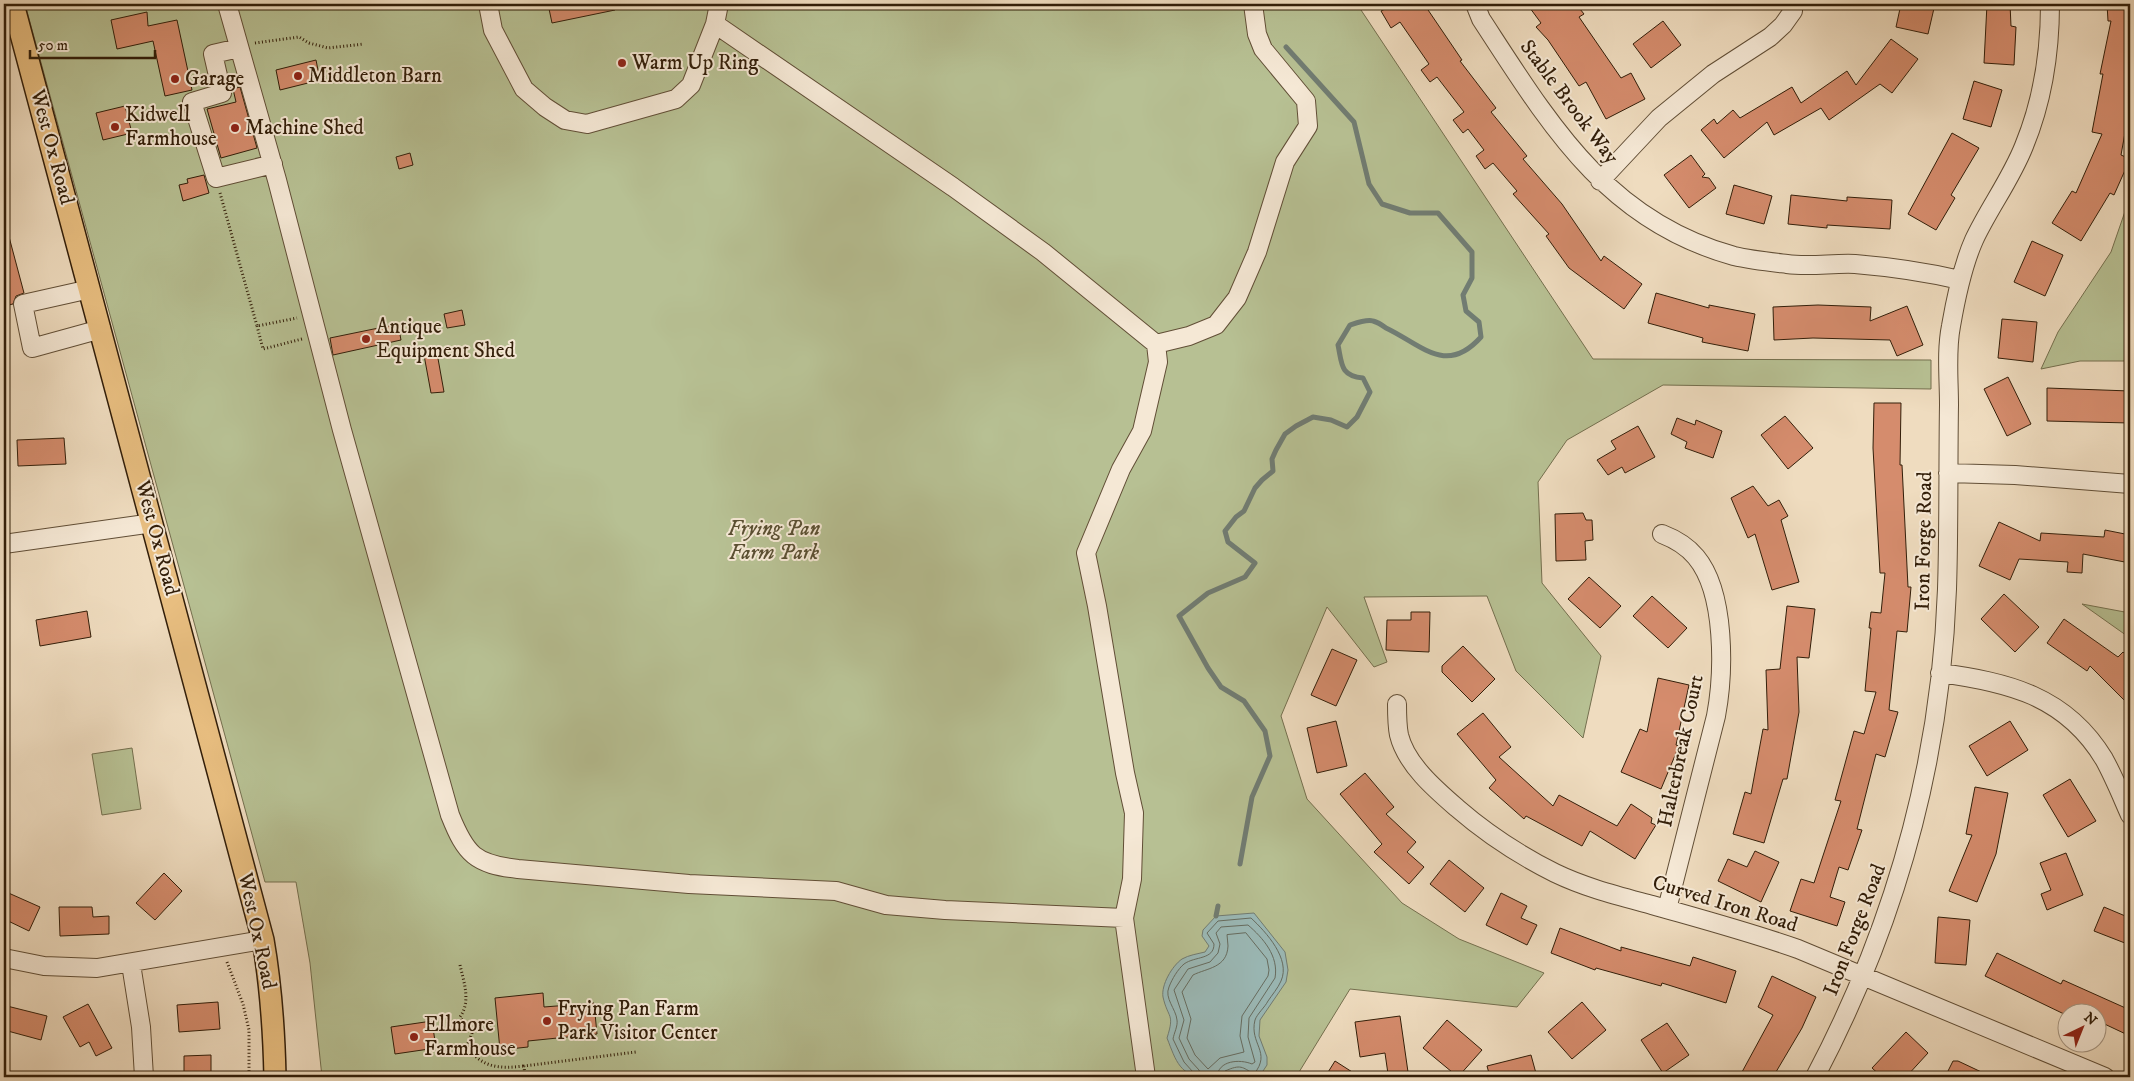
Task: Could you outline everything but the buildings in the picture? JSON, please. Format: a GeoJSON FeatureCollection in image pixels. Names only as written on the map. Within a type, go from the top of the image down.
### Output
{"type":"FeatureCollection","features":[{"type":"Feature","properties":{"kind":"main road","name":"West Ox Road"},"geometry":{"type":"LineString","coordinates":[[13,4],[153,522],[263,940],[274,1023],[275,1077]]}},
{"type":"Feature","properties":{"kind":"street"},"geometry":{"type":"LineString","coordinates":[[227,4],[450,814],[459,837],[469,851],[480,860],[498,866],[688,884],[836,891],[886,905],[944,910],[1124,918]]}},
{"type":"Feature","properties":{"kind":"street"},"geometry":{"type":"LineString","coordinates":[[488,4],[493,30],[524,89],[545,107],[565,120],[587,124],[676,99],[691,86],[715,24],[720,4]]}},
{"type":"Feature","properties":{"kind":"street"},"geometry":{"type":"LineString","coordinates":[[1156,344],[1189,336],[1216,325],[1237,298],[1257,252],[1285,162],[1308,126],[1306,101],[1263,49],[1257,34],[1252,4]]}},
{"type":"Feature","properties":{"kind":"street","name":"Stable Brook Way"},"geometry":{"type":"LineString","coordinates":[[1474,4],[1485,25],[1548,119],[1600,181],[1632,208],[1661,226],[1702,245],[1736,256],[1789,264],[1854,264],[1926,272],[1960,280]]}},
{"type":"Feature","properties":{"kind":"street","name":"Iron Forge Road"},"geometry":{"type":"LineString","coordinates":[[1815,1077],[1841,1028],[1864,976],[1909,847],[1931,746],[1947,591],[1950,331],[1960,280],[1974,240],[2011,175],[2036,114],[2044,81],[2050,37],[2050,4]]}},
{"type":"Feature","properties":{"kind":"street"},"geometry":{"type":"LineString","coordinates":[[1600,181],[1659,118],[1712,74],[1770,37],[1783,25],[1793,11]]}},
{"type":"Feature","properties":{"kind":"street"},"geometry":{"type":"LineString","coordinates":[[715,24],[953,187],[1043,252],[1156,344],[1158,362],[1142,432],[1121,469],[1086,554],[1097,606],[1125,773],[1134,813],[1132,879],[1124,918],[1146,1077]]}},
{"type":"Feature","properties":{"kind":"street"},"geometry":{"type":"LineString","coordinates":[[239,48],[213,54],[222,93],[192,102],[216,178],[272,164]]}},
{"type":"Feature","properties":{"kind":"street"},"geometry":{"type":"LineString","coordinates":[[90,288],[23,304],[32,348],[101,329]]}},
{"type":"Feature","properties":{"kind":"street"},"geometry":{"type":"LineString","coordinates":[[1948,473],[2015,475],[2130,484]]}},
{"type":"Feature","properties":{"kind":"street"},"geometry":{"type":"LineString","coordinates":[[4,544],[153,522]]}},
{"type":"Feature","properties":{"kind":"street","name":"Halterbreak Court"},"geometry":{"type":"LineString","coordinates":[[1662,534],[1675,539],[1688,548],[1698,558],[1705,571],[1711,586],[1718,617],[1722,661],[1720,694],[1716,716],[1667,909]]}},
{"type":"Feature","properties":{"kind":"street"},"geometry":{"type":"LineString","coordinates":[[1940,673],[1996,682],[2030,692],[2059,710],[2092,742],[2104,760],[2130,815]]}},
{"type":"Feature","properties":{"kind":"street","name":"Curved Iron Road"},"geometry":{"type":"LineString","coordinates":[[1397,704],[1398,733],[1410,759],[1439,793],[1475,824],[1514,851],[1556,873],[1601,891],[1755,934],[1864,976],[2105,1077]]}},
{"type":"Feature","properties":{"kind":"street"},"geometry":{"type":"LineString","coordinates":[[4,958],[44,966],[97,968],[131,964],[263,940]]}},
{"type":"Feature","properties":{"kind":"street"},"geometry":{"type":"LineString","coordinates":[[131,964],[142,1028],[144,1077]]}},
{"type":"Feature","properties":{"kind":"path"},"geometry":{"type":"LineString","coordinates":[[239,48],[256,42],[299,37],[328,48],[364,44]]}},
{"type":"Feature","properties":{"kind":"path"},"geometry":{"type":"LineString","coordinates":[[216,178],[263,349],[317,335]]}},
{"type":"Feature","properties":{"kind":"path"},"geometry":{"type":"LineString","coordinates":[[257,326],[312,315]]}},
{"type":"Feature","properties":{"kind":"path"},"geometry":{"type":"LineString","coordinates":[[222,947],[243,1004],[249,1030],[249,1077]]}},
{"type":"Feature","properties":{"kind":"path"},"geometry":{"type":"LineString","coordinates":[[460,965],[466,993],[466,1008],[460,1017],[472,1033],[467,1046],[480,1062],[493,1067],[508,1068],[636,1052]]}},
{"type":"Feature","properties":{"kind":"path"},"geometry":{"type":"LineString","coordinates":[[524,1066],[524,1077]]}},
{"type":"Feature","properties":{"kind":"green space","name":"Frying Pan Farm Park"},"geometry":{"type":"Polygon","coordinates":[[[25,4],[1357,4],[1593,359],[1931,360],[1931,389],[1663,385],[1567,440],[1538,482],[1542,583],[1601,656],[1583,738],[1516,671],[1487,596],[1364,597],[1387,662],[1374,667],[1327,607],[1281,716],[1307,799],[1402,903],[1459,939],[1544,973],[1517,1007],[1350,989],[1296,1077],[322,1077],[310,963],[296,882],[265,882],[25,4]]]}},
{"type":"Feature","properties":{"kind":"green space"},"geometry":{"type":"Polygon","coordinates":[[[2130,197],[2130,361],[2080,361],[2041,369],[2058,332],[2111,252],[2130,197]]]}},
{"type":"Feature","properties":{"kind":"green space"},"geometry":{"type":"Polygon","coordinates":[[[2082,604],[2130,613],[2130,638],[2082,604]]]}},
{"type":"Feature","properties":{"kind":"green space"},"geometry":{"type":"Polygon","coordinates":[[[132,748],[141,809],[102,815],[92,754],[132,748]]]}},
{"type":"Feature","properties":{"kind":"water"},"geometry":{"type":"Polygon","coordinates":[[[1254,913],[1285,952],[1288,970],[1286,982],[1260,1020],[1259,1036],[1267,1057],[1267,1065],[1259,1077],[1247,1077],[1245,1073],[1236,1073],[1223,1077],[1191,1074],[1185,1071],[1176,1060],[1167,1038],[1171,1020],[1163,997],[1165,982],[1171,971],[1182,959],[1205,952],[1209,946],[1202,936],[1203,930],[1216,916],[1254,913]]]}},
{"type":"Feature","properties":{"kind":"waterway"},"geometry":{"type":"LineString","coordinates":[[1240,864],[1252,797],[1270,756],[1265,731],[1244,701],[1221,687],[1208,668],[1179,616],[1208,593],[1245,577],[1255,563],[1228,542],[1225,531],[1236,517],[1244,511],[1255,488],[1273,471],[1272,459],[1285,434],[1313,417],[1331,420],[1347,427],[1357,417],[1370,392],[1363,378],[1350,375],[1343,368],[1338,345],[1350,325],[1365,321],[1375,321],[1423,349],[1445,356],[1468,349],[1481,337],[1479,322],[1466,311],[1463,295],[1472,278],[1472,252],[1438,213],[1410,213],[1382,204],[1369,184],[1354,122],[1286,47]]}},
{"type":"Feature","properties":{"kind":"waterway"},"geometry":{"type":"LineString","coordinates":[[1216,916],[1218,906]]}},
{"type":"Feature","properties":{"kind":"place","name":"Warm Up Ring"},"geometry":{"type":"Point","coordinates":[622,63]}},
{"type":"Feature","properties":{"kind":"place","name":"Middleton Barn"},"geometry":{"type":"Point","coordinates":[298,76]}},
{"type":"Feature","properties":{"kind":"place","name":"Garage"},"geometry":{"type":"Point","coordinates":[175,79]}},
{"type":"Feature","properties":{"kind":"place","name":"Kidwell Farmhouse"},"geometry":{"type":"Point","coordinates":[115,127]}},
{"type":"Feature","properties":{"kind":"place","name":"Machine Shed"},"geometry":{"type":"Point","coordinates":[235,128]}},
{"type":"Feature","properties":{"kind":"place","name":"Antique Equipment Shed"},"geometry":{"type":"Point","coordinates":[366,339]}},
{"type":"Feature","properties":{"kind":"place","name":"Frying Pan Farm Park Visitor Center"},"geometry":{"type":"Point","coordinates":[547,1021]}},
{"type":"Feature","properties":{"kind":"place","name":"Ellmore Farmhouse"},"geometry":{"type":"Point","coordinates":[414,1037]}}]}
